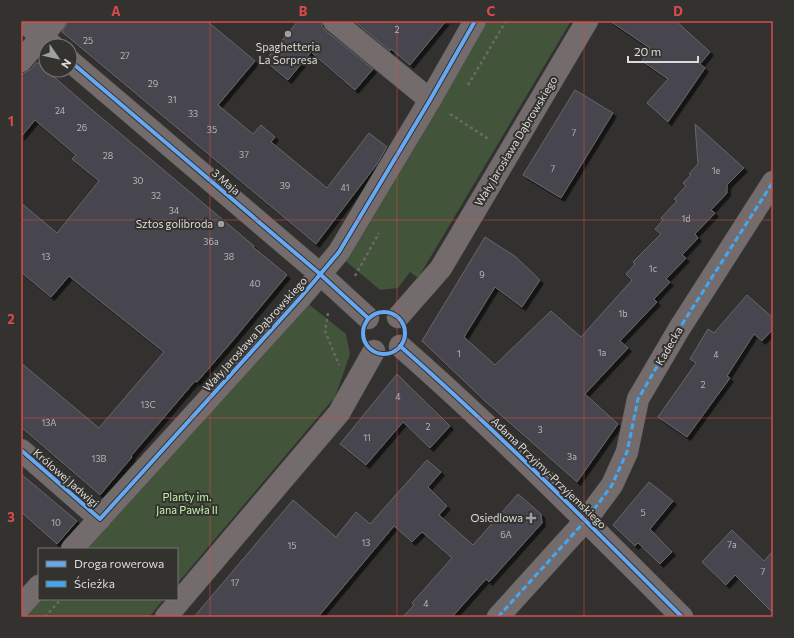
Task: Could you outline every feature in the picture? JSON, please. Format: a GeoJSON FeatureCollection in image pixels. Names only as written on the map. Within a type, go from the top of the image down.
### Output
{"type":"FeatureCollection","features":[{"type":"Feature","properties":{"kind":"street"},"geometry":{"type":"LineString","coordinates":[[21,61],[50,34],[23,21]]}},
{"type":"Feature","properties":{"kind":"street"},"geometry":{"type":"LineString","coordinates":[[334,21],[430,100]]}},
{"type":"Feature","properties":{"kind":"street","name":"Wały Jarosława Dąbrowskiego"},"geometry":{"type":"LineString","coordinates":[[73,548],[339,252],[430,100],[475,21]]}},
{"type":"Feature","properties":{"kind":"street","name":"Wały Jarosława Dąbrowskiego"},"geometry":{"type":"LineString","coordinates":[[398,317],[441,268],[587,21]]}},
{"type":"Feature","properties":{"kind":"street","name":"3 Maja"},"geometry":{"type":"LineString","coordinates":[[78,68],[320,274],[368,318]]}},
{"type":"Feature","properties":{"kind":"street","name":"Kadecka"},"geometry":{"type":"LineString","coordinates":[[498,617],[586,520],[612,485],[627,452],[638,399],[679,329],[773,182]]}},
{"type":"Feature","properties":{"kind":"street"},"geometry":{"type":"LineString","coordinates":[[381,311],[388,312],[398,317],[404,326],[405,333],[404,340],[400,346],[392,352],[383,354],[374,351],[367,345],[363,336],[364,327],[368,318],[381,311]]}},
{"type":"Feature","properties":{"kind":"street","name":"Adama Przyjmy-Przyjemskiego"},"geometry":{"type":"LineString","coordinates":[[400,346],[586,520],[682,617]]}},
{"type":"Feature","properties":{"kind":"street"},"geometry":{"type":"LineString","coordinates":[[166,617],[339,413],[374,351]]}},
{"type":"Feature","properties":{"kind":"street","name":"Królowej Jadwigi"},"geometry":{"type":"LineString","coordinates":[[21,450],[100,519]]}},
{"type":"Feature","properties":{"kind":"street"},"geometry":{"type":"LineString","coordinates":[[21,606],[38,587]]}},
{"type":"Feature","properties":{"kind":"path"},"geometry":{"type":"LineString","coordinates":[[450,114],[509,152]]}},
{"type":"Feature","properties":{"kind":"path"},"geometry":{"type":"LineString","coordinates":[[329,310],[325,331],[342,371]]}},
{"type":"Feature","properties":{"kind":"path"},"geometry":{"type":"LineString","coordinates":[[45,617],[60,600]]}},
{"type":"Feature","properties":{"kind":"green space"},"geometry":{"type":"Polygon","coordinates":[[[484,21],[571,21],[418,278],[410,272],[398,288],[380,290],[342,258],[484,21]]]}},
{"type":"Feature","properties":{"kind":"green space","name":"Planty im. Jana Pawła II"},"geometry":{"type":"Polygon","coordinates":[[[306,302],[346,334],[350,354],[335,397],[178,583],[178,548],[87,548],[306,302]]]}},
{"type":"Feature","properties":{"kind":"green space"},"geometry":{"type":"Polygon","coordinates":[[[41,600],[163,600],[149,617],[26,617],[41,600]]]}},
{"type":"Feature","properties":{"kind":"building"},"geometry":{"type":"Polygon","coordinates":[[[67,21],[207,21],[255,61],[218,105],[253,134],[261,125],[275,137],[271,142],[327,188],[369,133],[387,147],[377,164],[316,244],[78,45],[78,38],[69,38],[62,32],[67,24],[67,21]]]}},
{"type":"Feature","properties":{"kind":"building"},"geometry":{"type":"Polygon","coordinates":[[[298,21],[322,21],[322,26],[326,31],[373,69],[355,90],[311,52],[288,80],[265,61],[298,21]]]}},
{"type":"Feature","properties":{"kind":"building"},"geometry":{"type":"Polygon","coordinates":[[[354,21],[446,21],[410,65],[391,49],[390,51],[354,21]]]}},
{"type":"Feature","properties":{"kind":"building"},"geometry":{"type":"Polygon","coordinates":[[[610,21],[676,21],[710,52],[700,64],[705,68],[668,122],[647,103],[668,79],[642,61],[650,48],[610,21]]]}},
{"type":"Feature","properties":{"kind":"building"},"geometry":{"type":"Polygon","coordinates":[[[37,62],[38,78],[55,78],[287,275],[229,345],[197,382],[195,381],[131,456],[132,457],[100,495],[21,427],[21,363],[99,428],[164,352],[69,276],[51,297],[21,272],[21,203],[57,233],[99,181],[72,159],[76,155],[35,120],[21,137],[21,76],[31,69],[37,62]]]}},
{"type":"Feature","properties":{"kind":"building"},"geometry":{"type":"Polygon","coordinates":[[[575,90],[613,113],[561,198],[523,175],[575,90]]]}},
{"type":"Feature","properties":{"kind":"building"},"geometry":{"type":"Polygon","coordinates":[[[695,124],[744,168],[727,185],[727,193],[711,210],[715,213],[695,234],[698,238],[682,255],[686,258],[666,279],[670,282],[654,299],[657,302],[620,341],[628,348],[585,394],[618,424],[577,482],[486,402],[422,341],[485,237],[516,257],[540,280],[522,307],[495,287],[464,337],[495,365],[551,311],[581,337],[632,280],[626,274],[635,264],[633,262],[661,234],[655,229],[663,220],[661,218],[677,201],[674,199],[686,186],[683,183],[691,175],[689,174],[698,164],[695,124]]]}},
{"type":"Feature","properties":{"kind":"building"},"geometry":{"type":"Polygon","coordinates":[[[747,295],[773,318],[773,329],[762,341],[754,334],[727,376],[730,378],[687,437],[658,417],[696,363],[690,359],[708,329],[714,333],[747,295]]]}},
{"type":"Feature","properties":{"kind":"building"},"geometry":{"type":"Polygon","coordinates":[[[397,374],[450,426],[430,448],[403,422],[366,465],[340,444],[397,374]]]}},
{"type":"Feature","properties":{"kind":"building"},"geometry":{"type":"Polygon","coordinates":[[[427,460],[441,472],[428,487],[447,506],[439,515],[473,545],[518,494],[541,514],[542,523],[489,582],[486,579],[452,617],[403,617],[414,605],[412,603],[452,558],[422,532],[412,542],[394,526],[318,617],[194,617],[293,500],[336,537],[356,512],[370,524],[427,460]]]}},
{"type":"Feature","properties":{"kind":"building"},"geometry":{"type":"Polygon","coordinates":[[[21,474],[77,521],[57,544],[21,512],[21,474]]]}},
{"type":"Feature","properties":{"kind":"building"},"geometry":{"type":"Polygon","coordinates":[[[649,482],[673,501],[650,529],[672,552],[660,564],[638,543],[635,546],[613,525],[649,482]]]}},
{"type":"Feature","properties":{"kind":"building"},"geometry":{"type":"Polygon","coordinates":[[[732,530],[764,561],[773,551],[773,613],[735,575],[726,585],[702,562],[732,530]]]}},
{"type":"Feature","properties":{"kind":"marked path"},"geometry":{"type":"LineString","coordinates":[[498,617],[586,520],[612,485],[627,452],[638,399],[679,329],[773,182]]}},
{"type":"Feature","properties":{"kind":"cycle path"},"geometry":{"type":"LineString","coordinates":[[21,450],[100,519],[301,297],[339,252],[430,100],[475,21]]}},
{"type":"Feature","properties":{"kind":"cycle path"},"geometry":{"type":"LineString","coordinates":[[78,68],[320,274],[368,318]]}},
{"type":"Feature","properties":{"kind":"cycle path"},"geometry":{"type":"LineString","coordinates":[[380,312],[388,312],[399,318],[405,329],[405,333],[405,337],[399,348],[388,354],[380,354],[369,348],[363,337],[363,329],[369,318],[380,312]]}},
{"type":"Feature","properties":{"kind":"cycle path"},"geometry":{"type":"LineString","coordinates":[[400,346],[508,445],[682,617]]}},
{"type":"Feature","properties":{"kind":"place","name":"Spaghetteria La Sorpresa"},"geometry":{"type":"Point","coordinates":[288,34]}},
{"type":"Feature","properties":{"kind":"place","name":"Sztos golibroda"},"geometry":{"type":"Point","coordinates":[221,224]}},
{"type":"Feature","properties":{"kind":"place","name":"Osiedlowa"},"geometry":{"type":"Point","coordinates":[531,518]}}]}
